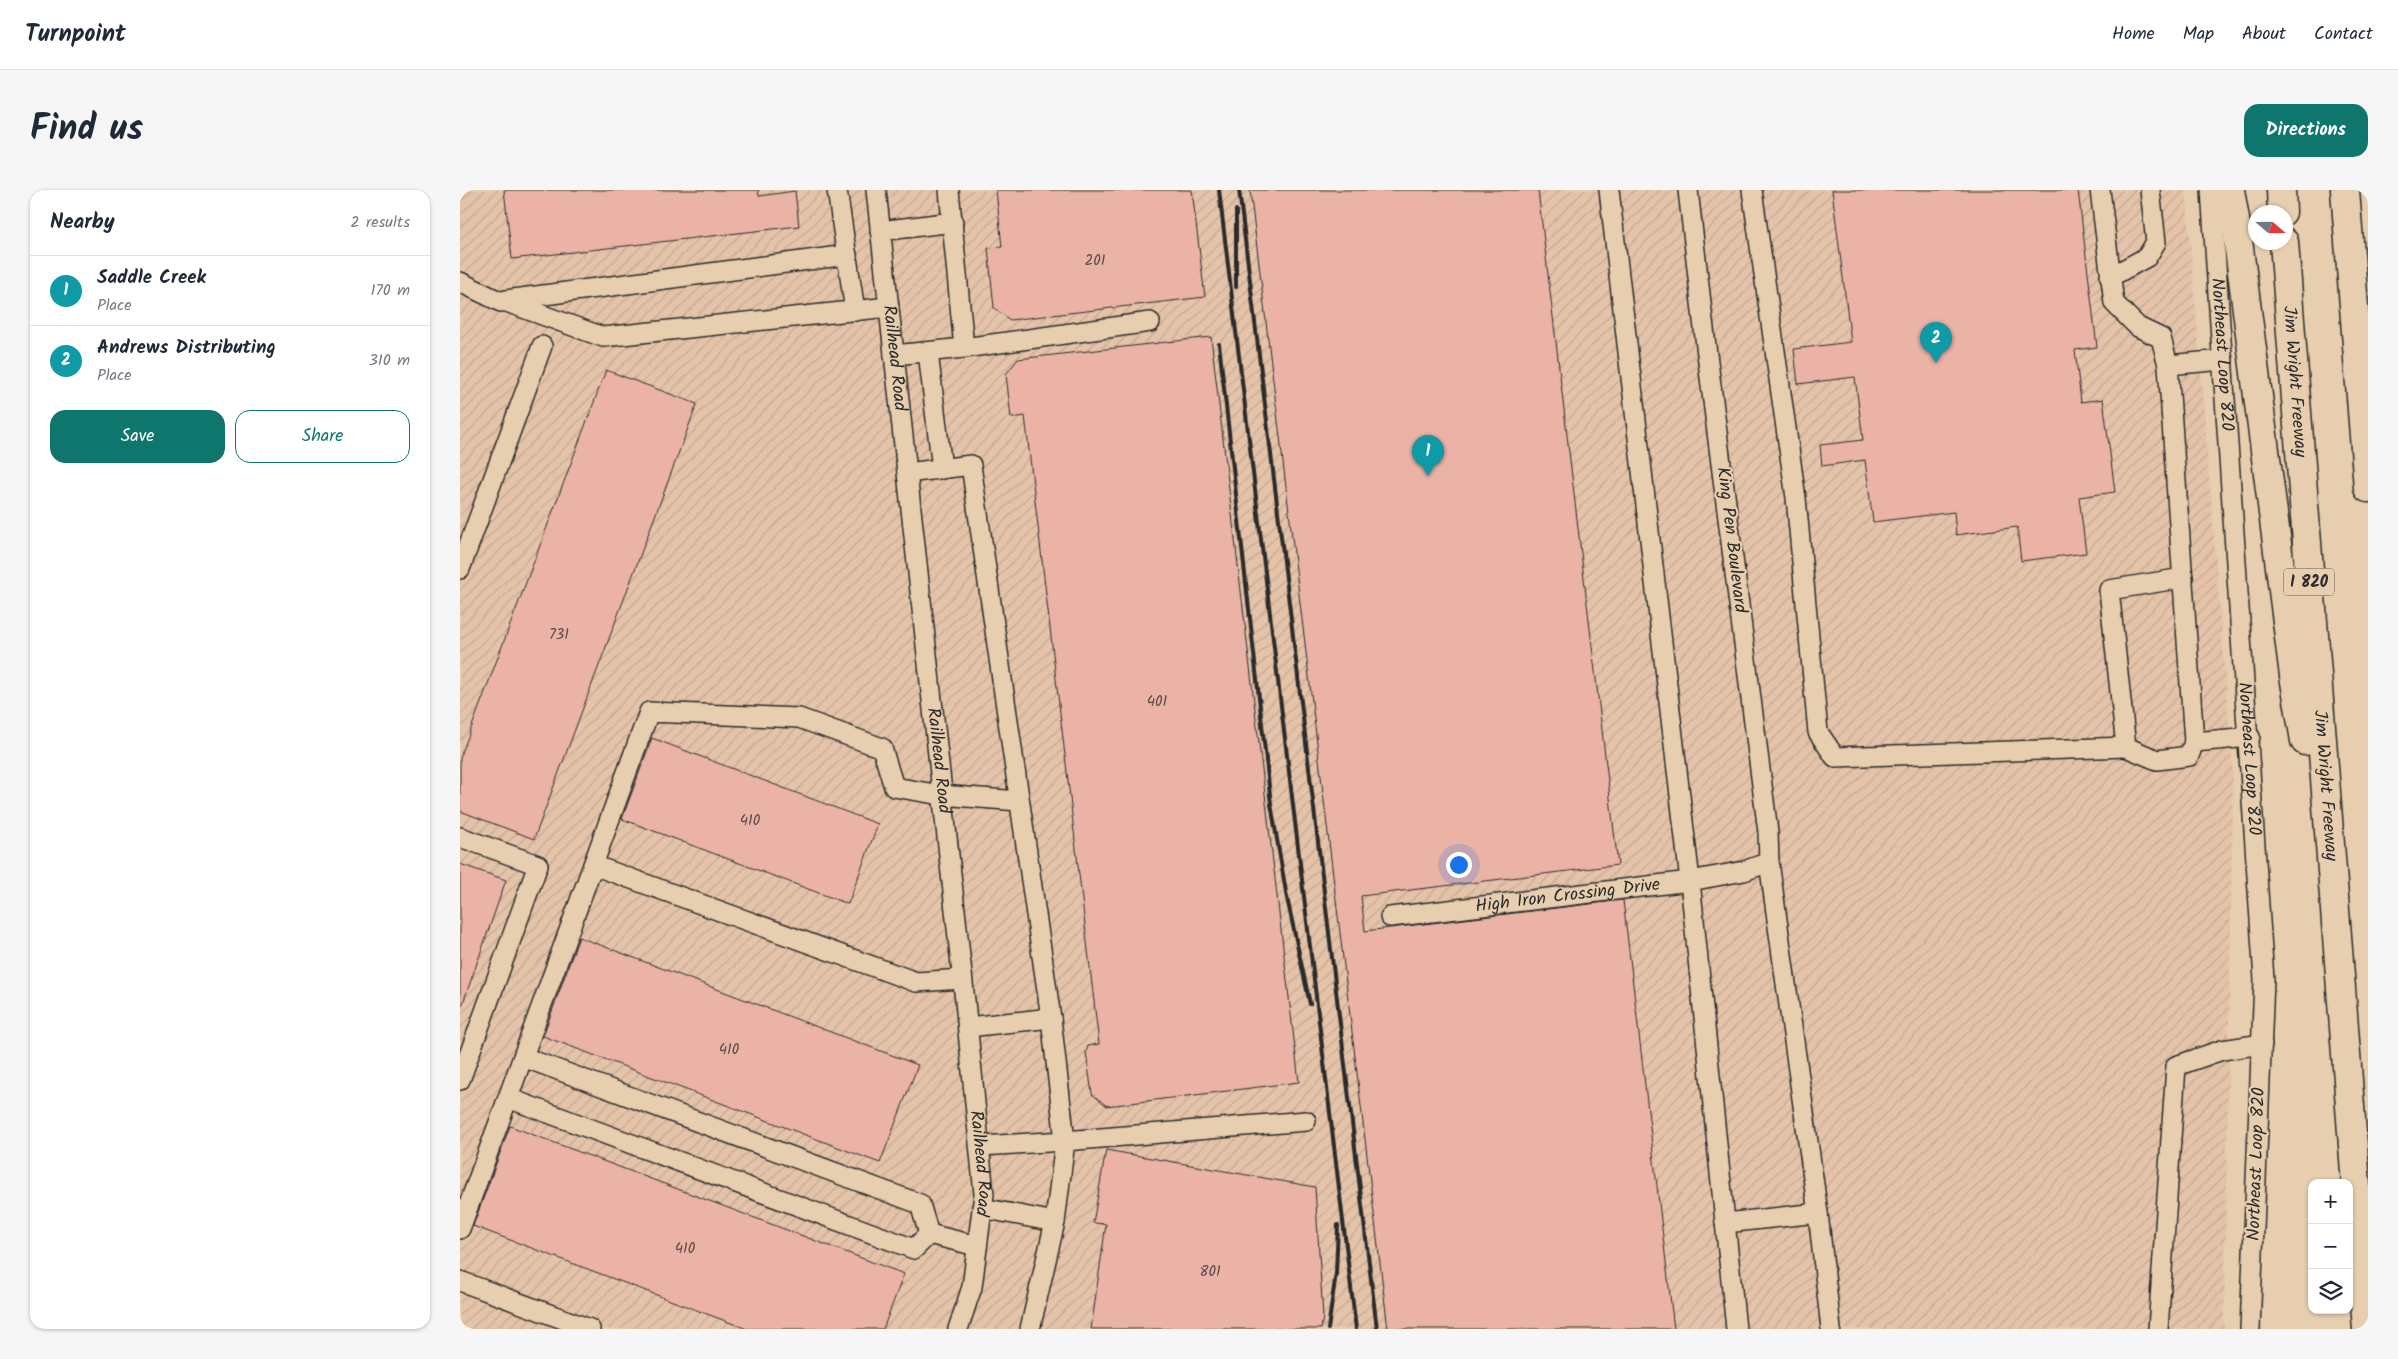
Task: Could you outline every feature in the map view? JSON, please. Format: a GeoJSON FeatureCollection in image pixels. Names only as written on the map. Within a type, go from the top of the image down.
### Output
{"type":"FeatureCollection","features":[{"type":"Feature","properties":{"kind":"highway"},"geometry":{"type":"LineString","coordinates":[[2230,190],[2262,413],[2294,676],[2335,921]]}},
{"type":"Feature","properties":{"kind":"highway"},"geometry":{"type":"LineString","coordinates":[[2280,190],[2281,205]]}},
{"type":"Feature","properties":{"kind":"highway"},"geometry":{"type":"LineString","coordinates":[[2345,190],[2368,488]]}},
{"type":"Feature","properties":{"kind":"highway","name":"Jim Wright Freeway"},"geometry":{"type":"LineString","coordinates":[[2285,250],[2367,1329]]}},
{"type":"Feature","properties":{"kind":"street"},"geometry":{"type":"LineString","coordinates":[[837,190],[855,311]]}},
{"type":"Feature","properties":{"kind":"street","name":"Railhead Road"},"geometry":{"type":"LineString","coordinates":[[876,190],[968,1027],[984,1194],[972,1287],[958,1329]]}},
{"type":"Feature","properties":{"kind":"street"},"geometry":{"type":"LineString","coordinates":[[949,190],[964,348]]}},
{"type":"Feature","properties":{"kind":"street"},"geometry":{"type":"LineString","coordinates":[[1609,190],[1690,881],[1736,1329]]}},
{"type":"Feature","properties":{"kind":"street","name":"King Pen Boulevard"},"geometry":{"type":"LineString","coordinates":[[1688,190],[1768,832],[1770,862],[1818,1213],[1831,1329]]}},
{"type":"Feature","properties":{"kind":"street"},"geometry":{"type":"LineString","coordinates":[[1752,190],[1796,498],[1818,732],[1835,757],[2126,747],[2157,760],[2189,756],[2194,742],[2168,365],[2161,338],[2138,327],[2114,303],[2100,190]]}},
{"type":"Feature","properties":{"kind":"street"},"geometry":{"type":"LineString","coordinates":[[2110,277],[2147,257],[2156,242],[2150,190]]}},
{"type":"Feature","properties":{"kind":"street","name":"Northeast Loop 820"},"geometry":{"type":"LineString","coordinates":[[2211,190],[2250,737],[2264,980],[2250,1329]]}},
{"type":"Feature","properties":{"kind":"street"},"geometry":{"type":"LineString","coordinates":[[880,232],[953,222]]}},
{"type":"Feature","properties":{"kind":"street"},"geometry":{"type":"LineString","coordinates":[[460,282],[500,302],[847,255]]}},
{"type":"Feature","properties":{"kind":"street"},"geometry":{"type":"LineString","coordinates":[[504,301],[603,336],[888,307]]}},
{"type":"Feature","properties":{"kind":"street"},"geometry":{"type":"LineString","coordinates":[[894,355],[964,348],[1150,322]]}},
{"type":"Feature","properties":{"kind":"street"},"geometry":{"type":"LineString","coordinates":[[460,570],[542,346]]}},
{"type":"Feature","properties":{"kind":"street"},"geometry":{"type":"LineString","coordinates":[[928,352],[942,469]]}},
{"type":"Feature","properties":{"kind":"street"},"geometry":{"type":"LineString","coordinates":[[2168,365],[2223,360]]}},
{"type":"Feature","properties":{"kind":"street"},"geometry":{"type":"LineString","coordinates":[[907,473],[971,465],[1051,1018],[1065,1141],[1055,1222],[1030,1329]]}},
{"type":"Feature","properties":{"kind":"street"},"geometry":{"type":"LineString","coordinates":[[2126,747],[2109,590],[2183,578]]}},
{"type":"Feature","properties":{"kind":"street"},"geometry":{"type":"LineString","coordinates":[[460,1228],[649,712],[799,718],[882,748],[894,787],[941,795],[1019,801]]}},
{"type":"Feature","properties":{"kind":"street"},"geometry":{"type":"LineString","coordinates":[[2194,742],[2250,737]]}},
{"type":"Feature","properties":{"kind":"street"},"geometry":{"type":"LineString","coordinates":[[460,837],[538,865],[460,1080]]}},
{"type":"Feature","properties":{"kind":"street","name":"High Iron Crossing Drive"},"geometry":{"type":"LineString","coordinates":[[1390,917],[1690,881],[1744,871],[1770,862]]}},
{"type":"Feature","properties":{"kind":"street"},"geometry":{"type":"LineString","coordinates":[[593,865],[916,982],[962,979]]}},
{"type":"Feature","properties":{"kind":"street"},"geometry":{"type":"LineString","coordinates":[[968,1027],[1051,1018]]}},
{"type":"Feature","properties":{"kind":"street"},"geometry":{"type":"LineString","coordinates":[[2158,1329],[2176,1066],[2222,1050],[2262,1044]]}},
{"type":"Feature","properties":{"kind":"street"},"geometry":{"type":"LineString","coordinates":[[523,1057],[920,1204],[929,1234]]}},
{"type":"Feature","properties":{"kind":"street"},"geometry":{"type":"LineString","coordinates":[[508,1098],[914,1249],[929,1234]]}},
{"type":"Feature","properties":{"kind":"street"},"geometry":{"type":"LineString","coordinates":[[980,1146],[1306,1122]]}},
{"type":"Feature","properties":{"kind":"street"},"geometry":{"type":"LineString","coordinates":[[982,1208],[1055,1222]]}},
{"type":"Feature","properties":{"kind":"street"},"geometry":{"type":"LineString","coordinates":[[1725,1223],[1818,1213]]}},
{"type":"Feature","properties":{"kind":"street"},"geometry":{"type":"LineString","coordinates":[[929,1234],[977,1246]]}},
{"type":"Feature","properties":{"kind":"street"},"geometry":{"type":"LineString","coordinates":[[460,1281],[590,1329]]}},
{"type":"Feature","properties":{"kind":"shaded area"},"geometry":{"type":"Polygon","coordinates":[[[460,190],[2186,190],[2233,774],[2224,1329],[460,1329],[460,190]]]}},
{"type":"Feature","properties":{"kind":"building"},"geometry":{"type":"Polygon","coordinates":[[[504,190],[758,190],[759,196],[795,191],[799,226],[512,259],[504,190]]]}},
{"type":"Feature","properties":{"kind":"building"},"geometry":{"type":"Polygon","coordinates":[[[996,190],[1192,190],[1205,297],[1010,320],[994,308],[988,248],[1002,247],[996,190]]]}},
{"type":"Feature","properties":{"kind":"building"},"geometry":{"type":"Polygon","coordinates":[[[1250,190],[1538,190],[1618,865],[1361,896],[1365,931],[1623,900],[1674,1329],[1388,1329],[1250,190]]]}},
{"type":"Feature","properties":{"kind":"building"},"geometry":{"type":"Polygon","coordinates":[[[1832,190],[2078,190],[2097,347],[2075,350],[2081,402],[2103,399],[2115,492],[2079,497],[2086,553],[2021,561],[2017,527],[1956,535],[1954,512],[1873,522],[1865,460],[1822,466],[1820,445],[1863,440],[1855,377],[1798,384],[1794,349],[1851,342],[1832,190]]]}},
{"type":"Feature","properties":{"kind":"building"},"geometry":{"type":"Polygon","coordinates":[[[1211,337],[1299,1082],[1107,1106],[1092,1094],[1086,1052],[1088,1046],[1099,1044],[1025,416],[1011,418],[1006,374],[1018,359],[1211,337]]]}},
{"type":"Feature","properties":{"kind":"building"},"geometry":{"type":"Polygon","coordinates":[[[606,370],[697,404],[534,839],[460,811],[460,758],[606,370]]]}},
{"type":"Feature","properties":{"kind":"building"},"geometry":{"type":"Polygon","coordinates":[[[652,738],[878,824],[848,904],[622,819],[652,738]]]}},
{"type":"Feature","properties":{"kind":"building"},"geometry":{"type":"Polygon","coordinates":[[[460,864],[506,880],[462,1006],[460,1006],[460,864]]]}},
{"type":"Feature","properties":{"kind":"building"},"geometry":{"type":"Polygon","coordinates":[[[579,937],[918,1065],[880,1163],[543,1036],[579,937]]]}},
{"type":"Feature","properties":{"kind":"building"},"geometry":{"type":"Polygon","coordinates":[[[510,1126],[904,1274],[883,1329],[747,1329],[473,1226],[510,1126]]]}},
{"type":"Feature","properties":{"kind":"building"},"geometry":{"type":"Polygon","coordinates":[[[1106,1150],[1315,1187],[1323,1317],[1321,1329],[1091,1329],[1106,1224],[1093,1223],[1106,1150]]]}},
{"type":"Feature","properties":{"kind":"railway"},"geometry":{"type":"LineString","coordinates":[[1219,190],[1356,1329]]}},
{"type":"Feature","properties":{"kind":"railway"},"geometry":{"type":"LineString","coordinates":[[1239,190],[1377,1329]]}},
{"type":"Feature","properties":{"kind":"railway"},"geometry":{"type":"LineString","coordinates":[[1236,210],[1236,287]]}},
{"type":"Feature","properties":{"kind":"railway"},"geometry":{"type":"LineString","coordinates":[[1219,344],[1271,804],[1287,898],[1310,1004]]}},
{"type":"Feature","properties":{"kind":"railway"},"geometry":{"type":"LineString","coordinates":[[1328,1329],[1336,1273],[1338,1225]]}},
{"type":"Feature","properties":{"kind":"place","name":"Andrews Distributing"},"geometry":{"type":"Point","coordinates":[1936,363]}},
{"type":"Feature","properties":{"kind":"place","name":"Saddle Creek"},"geometry":{"type":"Point","coordinates":[1428,476]}}]}
